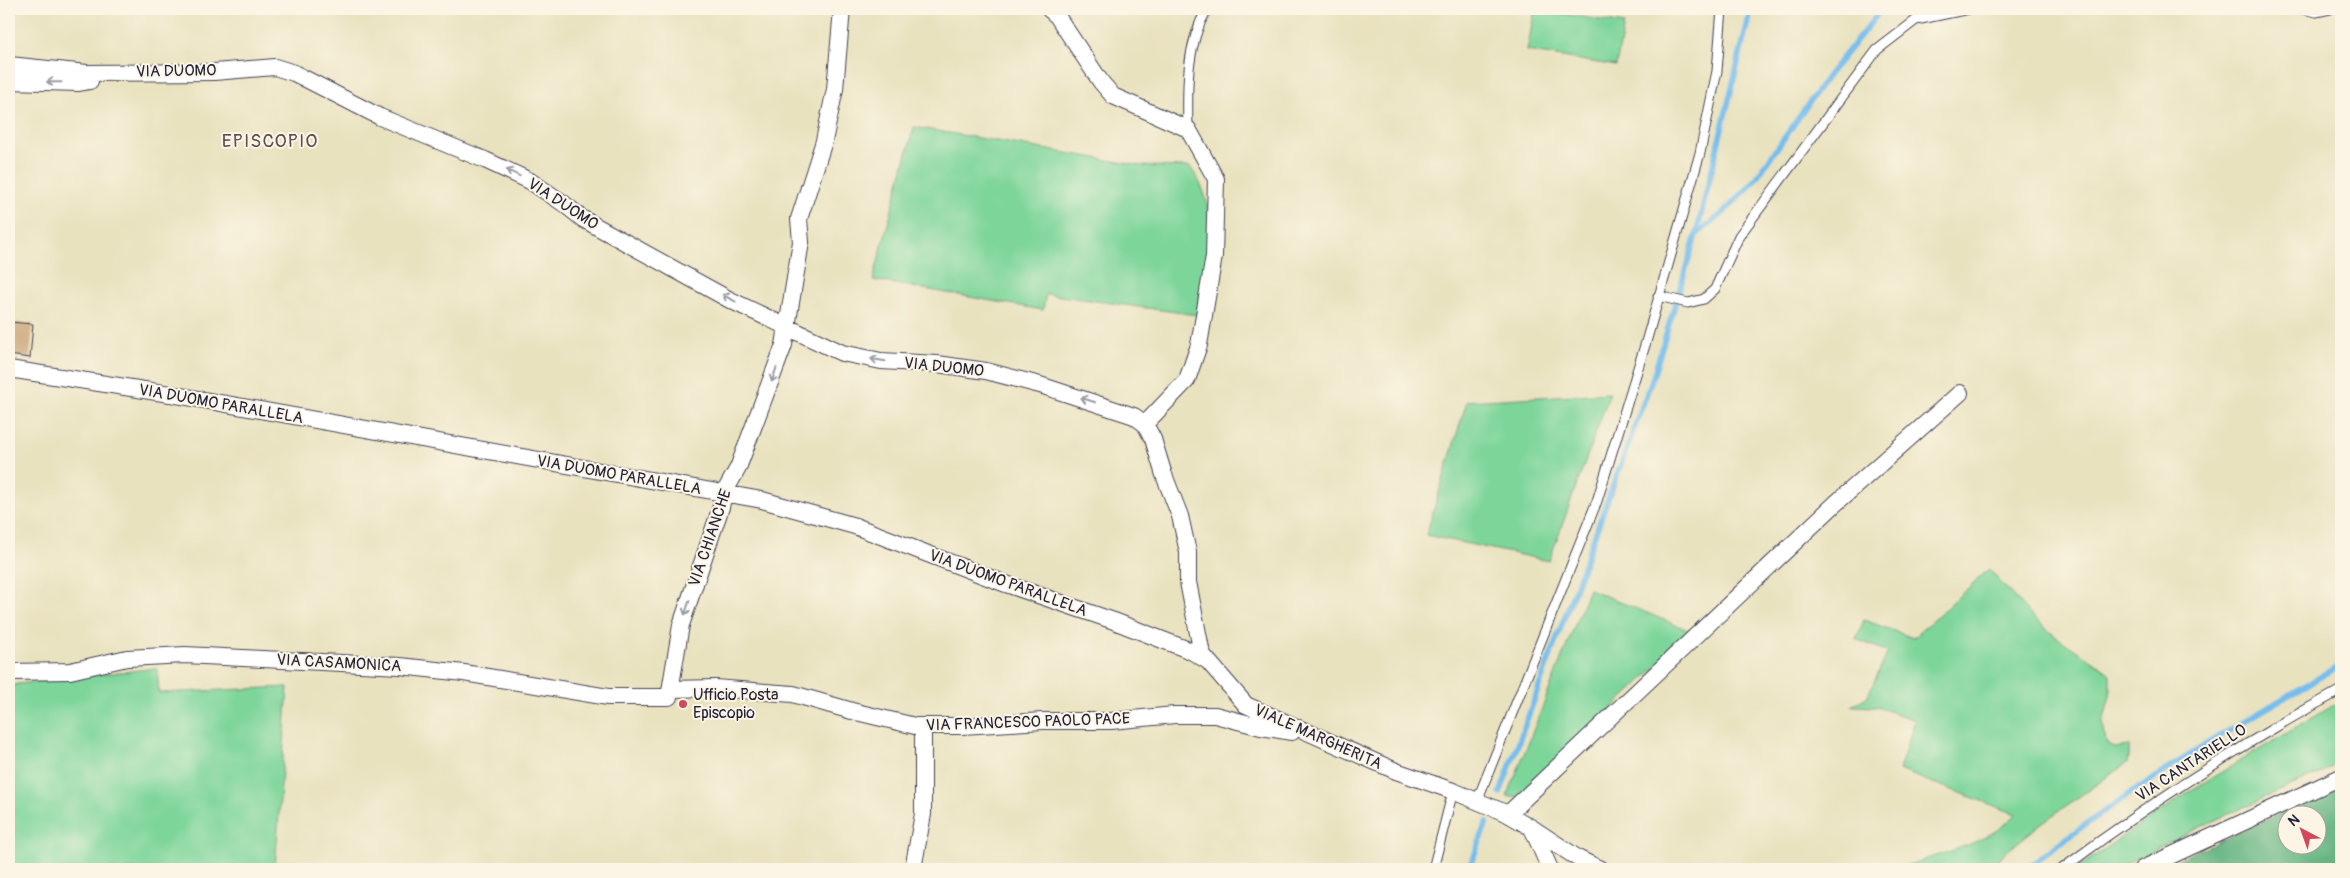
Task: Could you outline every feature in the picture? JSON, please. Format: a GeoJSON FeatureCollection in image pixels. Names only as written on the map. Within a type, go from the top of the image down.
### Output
{"type":"FeatureCollection","features":[{"type":"Feature","properties":{"kind":"street","name":"VIA CHIANCHE"},"geometry":{"type":"LineString","coordinates":[[670,693],[681,625],[724,493],[738,468],[753,431],[784,345],[801,242],[799,219],[824,141],[835,89],[842,9]]}},
{"type":"Feature","properties":{"kind":"street"},"geometry":{"type":"LineString","coordinates":[[1049,9],[1057,16],[1101,82],[1113,96],[1188,129],[1216,179],[1214,256],[1199,345],[1187,380],[1140,420]]}},
{"type":"Feature","properties":{"kind":"street","name":"VIA DUOMO"},"geometry":{"type":"LineString","coordinates":[[9,65],[87,73],[214,72],[275,67],[294,73],[380,117],[485,160],[530,181],[563,203],[583,220],[730,300],[842,353],[881,361],[937,364],[986,371],[1040,385],[1140,420]]}},
{"type":"Feature","properties":{"kind":"street"},"geometry":{"type":"LineString","coordinates":[[9,81],[79,83],[111,78],[118,72]]}},
{"type":"Feature","properties":{"kind":"street","name":"VIA DUOMO PARALLELA"},"geometry":{"type":"LineString","coordinates":[[9,369],[170,394],[762,500],[855,526],[1006,584],[1114,621],[1191,652],[1208,661]]}},
{"type":"Feature","properties":{"kind":"street"},"geometry":{"type":"LineString","coordinates":[[1508,814],[1835,504],[1960,393]]}},
{"type":"Feature","properties":{"kind":"street","name":"VIALE MARGHERITA"},"geometry":{"type":"LineString","coordinates":[[1140,420],[1153,439],[1164,475],[1180,516],[1188,552],[1188,582],[1202,654],[1246,705],[1396,771],[1453,790],[1508,814],[1578,859],[1600,869]]}},
{"type":"Feature","properties":{"kind":"street","name":"VIA CASAMONICA"},"geometry":{"type":"LineString","coordinates":[[9,672],[70,671],[127,658],[185,656],[400,666],[464,673],[608,698],[670,693]]}},
{"type":"Feature","properties":{"kind":"street","name":"VIA FRANCESCO PAOLO PACE"},"geometry":{"type":"LineString","coordinates":[[670,693],[715,688],[792,694],[915,726],[962,726],[1043,721],[1111,721],[1175,715],[1215,715],[1326,740]]}},
{"type":"Feature","properties":{"kind":"street"},"geometry":{"type":"LineString","coordinates":[[913,869],[923,814],[922,726]]}},
{"type":"Feature","properties":{"kind":"street"},"geometry":{"type":"LineString","coordinates":[[2142,869],[2341,777]]}},
{"type":"Feature","properties":{"kind":"street"},"geometry":{"type":"LineString","coordinates":[[1532,828],[1550,869]]}},
{"type":"Feature","properties":{"kind":"lane"},"geometry":{"type":"LineString","coordinates":[[1188,129],[1187,82],[1192,48],[1207,9]]}},
{"type":"Feature","properties":{"kind":"lane"},"geometry":{"type":"LineString","coordinates":[[1477,801],[1597,501],[1646,342],[1663,297],[1700,153],[1717,71],[1722,9]]}},
{"type":"Feature","properties":{"kind":"lane"},"geometry":{"type":"LineString","coordinates":[[1663,297],[1688,302],[1704,299],[1715,290],[1739,236],[1877,50],[1916,20],[1969,9]]}},
{"type":"Feature","properties":{"kind":"lane"},"geometry":{"type":"LineString","coordinates":[[2303,9],[2316,12],[2330,9]]}},
{"type":"Feature","properties":{"kind":"lane","name":"VIA CANTARIELLO"},"geometry":{"type":"LineString","coordinates":[[2062,869],[2106,836],[2199,772],[2341,690]]}},
{"type":"Feature","properties":{"kind":"lane"},"geometry":{"type":"LineString","coordinates":[[1433,869],[1453,790]]}},
{"type":"Feature","properties":{"kind":"green space"},"geometry":{"type":"Polygon","coordinates":[[[1535,9],[1624,24],[1616,66],[1527,51],[1535,9]]]}},
{"type":"Feature","properties":{"kind":"green space"},"geometry":{"type":"Polygon","coordinates":[[[914,127],[1143,166],[1190,167],[1200,184],[1207,202],[1209,220],[1207,257],[1197,315],[1046,294],[1043,310],[873,280],[914,127]]]}},
{"type":"Feature","properties":{"kind":"green space"},"geometry":{"type":"Polygon","coordinates":[[[1610,393],[1549,561],[1426,535],[1467,401],[1610,393]]]}},
{"type":"Feature","properties":{"kind":"green space"},"geometry":{"type":"Polygon","coordinates":[[[1989,569],[2020,604],[2055,636],[2110,674],[2110,696],[2103,722],[2106,743],[2114,748],[2130,746],[2127,763],[2043,822],[1985,869],[1896,869],[1944,854],[1976,841],[2005,825],[2016,814],[1899,770],[1915,720],[1877,707],[1851,706],[1867,697],[1888,652],[1856,639],[1864,620],[1913,638],[1989,569]]]}},
{"type":"Feature","properties":{"kind":"green space"},"geometry":{"type":"Polygon","coordinates":[[[1589,589],[1693,632],[1518,797],[1507,797],[1589,589]]]}},
{"type":"Feature","properties":{"kind":"green space"},"geometry":{"type":"Polygon","coordinates":[[[157,668],[159,693],[288,687],[275,869],[9,869],[9,688],[17,684],[157,668]]]}},
{"type":"Feature","properties":{"kind":"green space"},"geometry":{"type":"Polygon","coordinates":[[[2341,701],[2341,763],[2211,822],[2115,869],[2076,869],[2188,792],[2341,701]]]}},
{"type":"Feature","properties":{"kind":"green space"},"geometry":{"type":"Polygon","coordinates":[[[2341,787],[2341,869],[2156,869],[2278,815],[2278,856],[2328,856],[2328,806],[2298,806],[2341,787]]]}},
{"type":"Feature","properties":{"kind":"building"},"geometry":{"type":"Polygon","coordinates":[[[9,322],[33,324],[30,358],[9,355],[9,322]]]}},
{"type":"Feature","properties":{"kind":"waterway"},"geometry":{"type":"LineString","coordinates":[[1696,235],[1751,9]]}},
{"type":"Feature","properties":{"kind":"waterway"},"geometry":{"type":"LineString","coordinates":[[1500,793],[1654,374],[1696,235],[1722,214],[1752,184],[1827,77],[1882,9]]}},
{"type":"Feature","properties":{"kind":"waterway"},"geometry":{"type":"LineString","coordinates":[[2026,869],[2101,813],[2180,761],[2341,665]]}},
{"type":"Feature","properties":{"kind":"waterway"},"geometry":{"type":"LineString","coordinates":[[1469,869],[1487,822]]}},
{"type":"Feature","properties":{"kind":"place","name":"Ufficio Posta Episcopio"},"geometry":{"type":"Point","coordinates":[683,704]}},
{"type":"Feature","properties":{"kind":"district","name":"EPISCOPIO"},"geometry":{"type":"Point","coordinates":[270,141]}}]}
